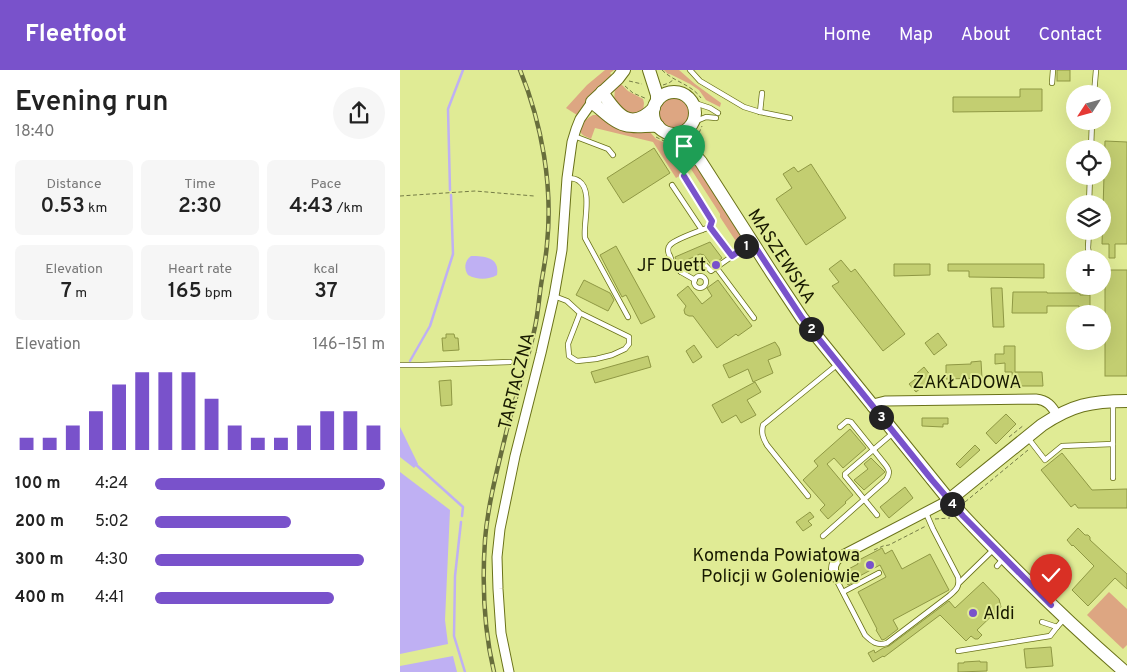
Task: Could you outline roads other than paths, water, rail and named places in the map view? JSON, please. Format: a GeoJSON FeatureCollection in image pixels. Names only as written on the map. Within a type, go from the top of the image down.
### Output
{"type":"FeatureCollection","features":[{"type":"Feature","properties":{"kind":"street"},"geometry":{"type":"LineString","coordinates":[[650,70],[668,88],[697,101]]}},
{"type":"Feature","properties":{"kind":"street"},"geometry":{"type":"LineString","coordinates":[[602,92],[623,117],[636,119],[643,117],[657,96],[650,70]]}},
{"type":"Feature","properties":{"kind":"street","name":"TARTACZNA"},"geometry":{"type":"LineString","coordinates":[[509,672],[501,632],[498,589],[497,557],[500,529],[515,456],[542,353],[554,296],[562,250],[567,178],[574,136],[580,119],[592,102],[623,75]]}},
{"type":"Feature","properties":{"kind":"street"},"geometry":{"type":"LineString","coordinates":[[653,103],[668,88]]}},
{"type":"Feature","properties":{"kind":"street","name":"MASZEWSKA"},"geometry":{"type":"LineString","coordinates":[[697,101],[695,112],[696,128],[691,133],[701,162]]}},
{"type":"Feature","properties":{"kind":"street"},"geometry":{"type":"LineString","coordinates":[[592,102],[615,120],[625,125],[655,130],[653,103]]}},
{"type":"Feature","properties":{"kind":"street"},"geometry":{"type":"LineString","coordinates":[[672,139],[685,131],[696,128]]}},
{"type":"Feature","properties":{"kind":"street","name":"MASZEWSKA"},"geometry":{"type":"LineString","coordinates":[[655,130],[665,132],[672,139],[683,141],[701,162],[802,318],[949,500],[994,548],[1000,562],[1061,622],[1125,672]]}},
{"type":"Feature","properties":{"kind":"street","name":"ZAKŁADOWA"},"geometry":{"type":"LineString","coordinates":[[872,407],[882,401],[901,404],[1036,399],[1046,401],[1057,415]]}},
{"type":"Feature","properties":{"kind":"street"},"geometry":{"type":"LineString","coordinates":[[835,577],[834,564],[841,556],[928,517],[996,457],[1028,437],[1057,415],[1098,401],[1127,400]]}},
{"type":"Feature","properties":{"kind":"lane"},"geometry":{"type":"LineString","coordinates":[[690,70],[700,81],[744,106],[760,112],[790,118]]}},
{"type":"Feature","properties":{"kind":"lane"},"geometry":{"type":"LineString","coordinates":[[1052,83],[1053,70]]}},
{"type":"Feature","properties":{"kind":"lane"},"geometry":{"type":"LineString","coordinates":[[1095,85],[1096,70]]}},
{"type":"Feature","properties":{"kind":"lane"},"geometry":{"type":"LineString","coordinates":[[760,112],[762,93]]}},
{"type":"Feature","properties":{"kind":"lane"},"geometry":{"type":"LineString","coordinates":[[697,101],[718,112]]}},
{"type":"Feature","properties":{"kind":"lane"},"geometry":{"type":"LineString","coordinates":[[696,128],[705,117],[716,118]]}},
{"type":"Feature","properties":{"kind":"lane"},"geometry":{"type":"LineString","coordinates":[[574,136],[608,149],[613,156]]}},
{"type":"Feature","properties":{"kind":"lane"},"geometry":{"type":"LineString","coordinates":[[684,176],[712,221],[710,227]]}},
{"type":"Feature","properties":{"kind":"lane"},"geometry":{"type":"LineString","coordinates":[[567,178],[576,179],[581,182],[586,192],[585,238],[628,317]]}},
{"type":"Feature","properties":{"kind":"lane"},"geometry":{"type":"LineString","coordinates":[[672,185],[702,230]]}},
{"type":"Feature","properties":{"kind":"lane"},"geometry":{"type":"LineString","coordinates":[[710,227],[676,241],[670,245],[668,250],[676,268],[694,280],[695,286],[700,288],[706,285],[705,279],[711,271],[752,242]]}},
{"type":"Feature","properties":{"kind":"lane"},"geometry":{"type":"LineString","coordinates":[[710,227],[732,256]]}},
{"type":"Feature","properties":{"kind":"lane"},"geometry":{"type":"LineString","coordinates":[[681,272],[699,263],[704,264],[711,271]]}},
{"type":"Feature","properties":{"kind":"lane"},"geometry":{"type":"LineString","coordinates":[[716,267],[754,318]]}},
{"type":"Feature","properties":{"kind":"lane"},"geometry":{"type":"LineString","coordinates":[[694,280],[700,276],[705,279]]}},
{"type":"Feature","properties":{"kind":"lane"},"geometry":{"type":"LineString","coordinates":[[554,296],[567,301],[580,313],[629,337],[629,344],[625,349],[612,355],[596,359],[577,361],[569,356],[568,344],[580,313]]}},
{"type":"Feature","properties":{"kind":"lane"},"geometry":{"type":"LineString","coordinates":[[400,365],[510,362]]}},
{"type":"Feature","properties":{"kind":"lane"},"geometry":{"type":"LineString","coordinates":[[808,496],[767,445],[762,430],[763,426],[786,406],[838,364]]}},
{"type":"Feature","properties":{"kind":"lane"},"geometry":{"type":"LineString","coordinates":[[1113,401],[1113,478]]}},
{"type":"Feature","properties":{"kind":"lane"},"geometry":{"type":"LineString","coordinates":[[824,536],[886,480],[890,474],[874,450],[850,421],[847,421],[840,427]]}},
{"type":"Feature","properties":{"kind":"lane"},"geometry":{"type":"LineString","coordinates":[[877,516],[845,478],[845,474],[894,433]]}},
{"type":"Feature","properties":{"kind":"lane"},"geometry":{"type":"LineString","coordinates":[[1028,437],[1045,460],[1062,446],[1113,444]]}},
{"type":"Feature","properties":{"kind":"lane"},"geometry":{"type":"LineString","coordinates":[[835,577],[865,635],[876,644],[887,643],[957,590],[958,577],[928,517]]}},
{"type":"Feature","properties":{"kind":"lane"},"geometry":{"type":"LineString","coordinates":[[959,583],[994,548]]}},
{"type":"Feature","properties":{"kind":"lane"},"geometry":{"type":"LineString","coordinates":[[843,592],[880,573]]}},
{"type":"Feature","properties":{"kind":"lane"},"geometry":{"type":"LineString","coordinates":[[1042,622],[1061,622]]}},
{"type":"Feature","properties":{"kind":"lane"},"geometry":{"type":"LineString","coordinates":[[958,651],[1050,636],[1061,622]]}},
{"type":"Feature","properties":{"kind":"waterway"},"geometry":{"type":"LineString","coordinates":[[450,190],[448,109],[463,70]]}},
{"type":"Feature","properties":{"kind":"waterway"},"geometry":{"type":"LineString","coordinates":[[410,361],[430,326],[453,254],[451,195]]}},
{"type":"Feature","properties":{"kind":"waterway"},"geometry":{"type":"LineString","coordinates":[[414,463],[463,507],[462,516]]}},
{"type":"Feature","properties":{"kind":"waterway"},"geometry":{"type":"LineString","coordinates":[[461,522],[455,576],[454,636],[465,672]]}},
{"type":"Feature","properties":{"kind":"railway"},"geometry":{"type":"LineString","coordinates":[[494,672],[488,640],[484,590],[486,526],[494,482],[508,425],[535,327],[546,254],[548,222],[547,178],[540,133],[520,70]]}},
{"type":"Feature","properties":{"kind":"place","name":"JF Duett"},"geometry":{"type":"Point","coordinates":[716,265]}},
{"type":"Feature","properties":{"kind":"place","name":"Komenda Powiatowa Policji w Goleniowie"},"geometry":{"type":"Point","coordinates":[870,565]}},
{"type":"Feature","properties":{"kind":"place","name":"Aldi"},"geometry":{"type":"Point","coordinates":[973,613]}}]}
